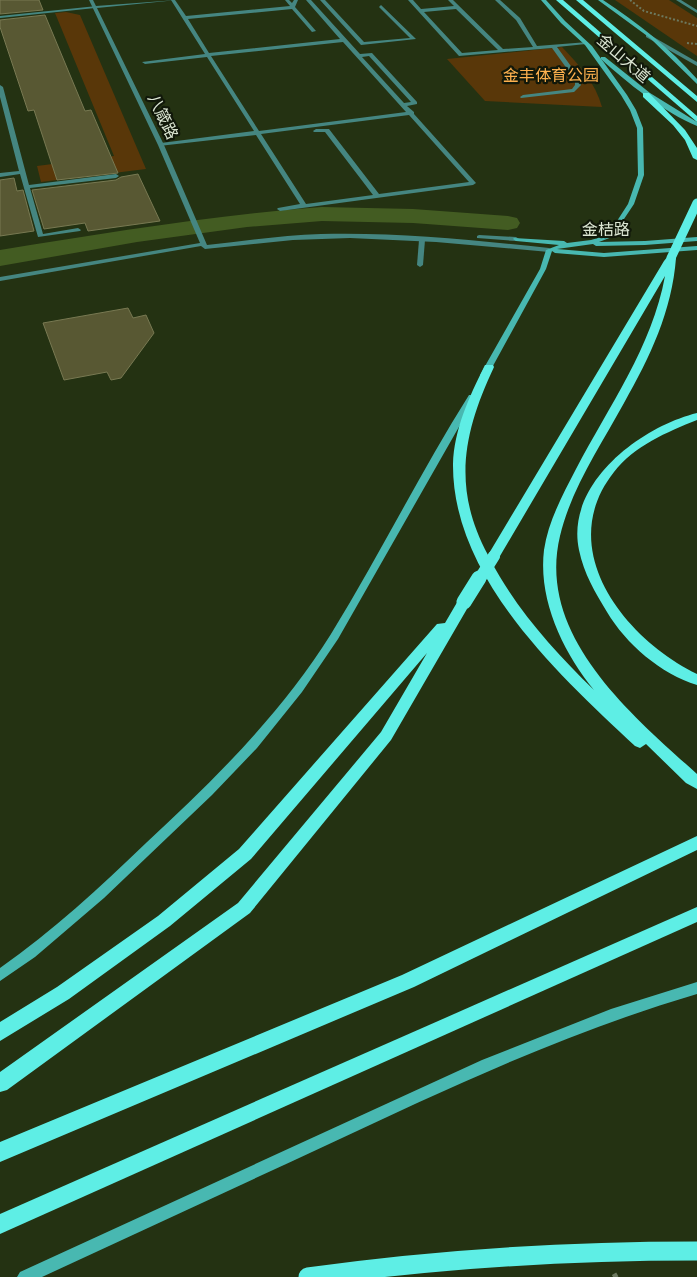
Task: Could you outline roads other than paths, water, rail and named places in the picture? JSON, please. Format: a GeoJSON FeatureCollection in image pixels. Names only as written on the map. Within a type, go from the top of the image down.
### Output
{"type":"FeatureCollection","features":[{"type":"Feature","properties":{"kind":"highway"},"geometry":{"type":"LineString","coordinates":[[560,0],[697,120]]}},
{"type":"Feature","properties":{"kind":"highway"},"geometry":{"type":"LineString","coordinates":[[579,0],[697,100]]}},
{"type":"Feature","properties":{"kind":"highway"},"geometry":{"type":"LineString","coordinates":[[646,95],[672,118],[681,129],[697,158]]}},
{"type":"Feature","properties":{"kind":"highway"},"geometry":{"type":"LineString","coordinates":[[0,1083],[244,908],[386,736],[464,602],[494,556],[671,258],[697,203]]}},
{"type":"Feature","properties":{"kind":"highway"},"geometry":{"type":"LineString","coordinates":[[671,258],[667,290],[656,328],[570,494],[553,536],[550,564],[553,593],[560,616],[583,665],[631,720],[696,783]]}},
{"type":"Feature","properties":{"kind":"highway"},"geometry":{"type":"LineString","coordinates":[[489,367],[470,406],[459,465],[464,508],[469,529],[483,559],[504,596],[540,642],[616,720],[644,745],[696,783]]}},
{"type":"Feature","properties":{"kind":"highway"},"geometry":{"type":"LineString","coordinates":[[697,416],[649,436],[617,460],[601,478],[591,497],[585,522],[583,545],[590,573],[607,602],[632,636],[662,659],[697,680]]}},
{"type":"Feature","properties":{"kind":"highway"},"geometry":{"type":"LineString","coordinates":[[0,1032],[63,993],[164,921],[245,854],[464,602]]}},
{"type":"Feature","properties":{"kind":"highway"},"geometry":{"type":"LineString","coordinates":[[0,1152],[408,981],[697,843]]}},
{"type":"Feature","properties":{"kind":"highway"},"geometry":{"type":"LineString","coordinates":[[0,1224],[697,914]]}},
{"type":"Feature","properties":{"kind":"highway"},"geometry":{"type":"LineString","coordinates":[[308,1277],[366,1268],[446,1261],[568,1254],[697,1251]]}},
{"type":"Feature","properties":{"kind":"main road","name":"金山大道"},"geometry":{"type":"LineString","coordinates":[[543,0],[562,22],[630,83],[646,95],[697,124]]}},
{"type":"Feature","properties":{"kind":"main road","name":"金山大道"},"geometry":{"type":"LineString","coordinates":[[600,0],[673,57],[697,82]]}},
{"type":"Feature","properties":{"kind":"main road"},"geometry":{"type":"LineString","coordinates":[[0,975],[45,941],[154,845],[252,745],[298,689],[334,637],[489,367],[543,269],[549,250],[556,247],[584,244],[604,239],[614,232],[631,204],[641,174],[640,128],[633,110],[624,95],[586,43]]}},
{"type":"Feature","properties":{"kind":"main road","name":"金桔路"},"geometry":{"type":"LineString","coordinates":[[516,239],[584,244],[645,243],[697,239]]}},
{"type":"Feature","properties":{"kind":"main road"},"geometry":{"type":"LineString","coordinates":[[549,250],[604,255],[697,248]]}},
{"type":"Feature","properties":{"kind":"main road"},"geometry":{"type":"LineString","coordinates":[[25,1277],[469,1072],[600,1018],[633,1006],[697,988]]}},
{"type":"Feature","properties":{"kind":"street","name":"八箴路"},"geometry":{"type":"LineString","coordinates":[[91,0],[161,146],[203,244]]}},
{"type":"Feature","properties":{"kind":"street"},"geometry":{"type":"LineString","coordinates":[[0,16],[174,0],[304,206]]}},
{"type":"Feature","properties":{"kind":"street"},"geometry":{"type":"LineString","coordinates":[[287,0],[314,31]]}},
{"type":"Feature","properties":{"kind":"street"},"geometry":{"type":"LineString","coordinates":[[293,7],[296,0]]}},
{"type":"Feature","properties":{"kind":"street"},"geometry":{"type":"LineString","coordinates":[[280,209],[473,183],[308,0]]}},
{"type":"Feature","properties":{"kind":"street"},"geometry":{"type":"LineString","coordinates":[[322,0],[363,44],[414,38],[381,6]]}},
{"type":"Feature","properties":{"kind":"street"},"geometry":{"type":"LineString","coordinates":[[410,0],[461,55],[586,43]]}},
{"type":"Feature","properties":{"kind":"street"},"geometry":{"type":"LineString","coordinates":[[450,0],[502,51]]}},
{"type":"Feature","properties":{"kind":"street"},"geometry":{"type":"LineString","coordinates":[[497,0],[523,26],[536,48]]}},
{"type":"Feature","properties":{"kind":"street"},"geometry":{"type":"LineString","coordinates":[[678,0],[697,12]]}},
{"type":"Feature","properties":{"kind":"street"},"geometry":{"type":"LineString","coordinates":[[185,18],[293,7]]}},
{"type":"Feature","properties":{"kind":"street"},"geometry":{"type":"LineString","coordinates":[[420,11],[458,7]]}},
{"type":"Feature","properties":{"kind":"street"},"geometry":{"type":"LineString","coordinates":[[645,34],[697,64]]}},
{"type":"Feature","properties":{"kind":"street"},"geometry":{"type":"LineString","coordinates":[[144,62],[345,40]]}},
{"type":"Feature","properties":{"kind":"street"},"geometry":{"type":"LineString","coordinates":[[523,97],[574,90],[578,85],[578,80],[553,46]]}},
{"type":"Feature","properties":{"kind":"street"},"geometry":{"type":"LineString","coordinates":[[359,56],[370,54],[415,104],[404,105]]}},
{"type":"Feature","properties":{"kind":"street"},"geometry":{"type":"LineString","coordinates":[[0,87],[2,102],[40,236],[78,230]]}},
{"type":"Feature","properties":{"kind":"street"},"geometry":{"type":"LineString","coordinates":[[259,136],[412,114]]}},
{"type":"Feature","properties":{"kind":"street"},"geometry":{"type":"LineString","coordinates":[[161,146],[327,130],[377,196]]}},
{"type":"Feature","properties":{"kind":"street"},"geometry":{"type":"LineString","coordinates":[[0,175],[22,172]]}},
{"type":"Feature","properties":{"kind":"street"},"geometry":{"type":"LineString","coordinates":[[27,187],[116,176]]}},
{"type":"Feature","properties":{"kind":"street"},"geometry":{"type":"LineString","coordinates":[[0,279],[277,233],[334,230],[516,239]]}},
{"type":"Feature","properties":{"kind":"street"},"geometry":{"type":"LineString","coordinates":[[203,244],[322,236],[422,240],[549,250]]}},
{"type":"Feature","properties":{"kind":"street"},"geometry":{"type":"LineString","coordinates":[[420,265],[422,240]]}},
{"type":"Feature","properties":{"kind":"waterway"},"geometry":{"type":"LineString","coordinates":[[0,258],[137,235],[247,220],[322,214],[413,216],[508,223]]}},
{"type":"Feature","properties":{"kind":"park label","name":"金丰体育公园"},"geometry":{"type":"Point","coordinates":[551,76]}}]}
